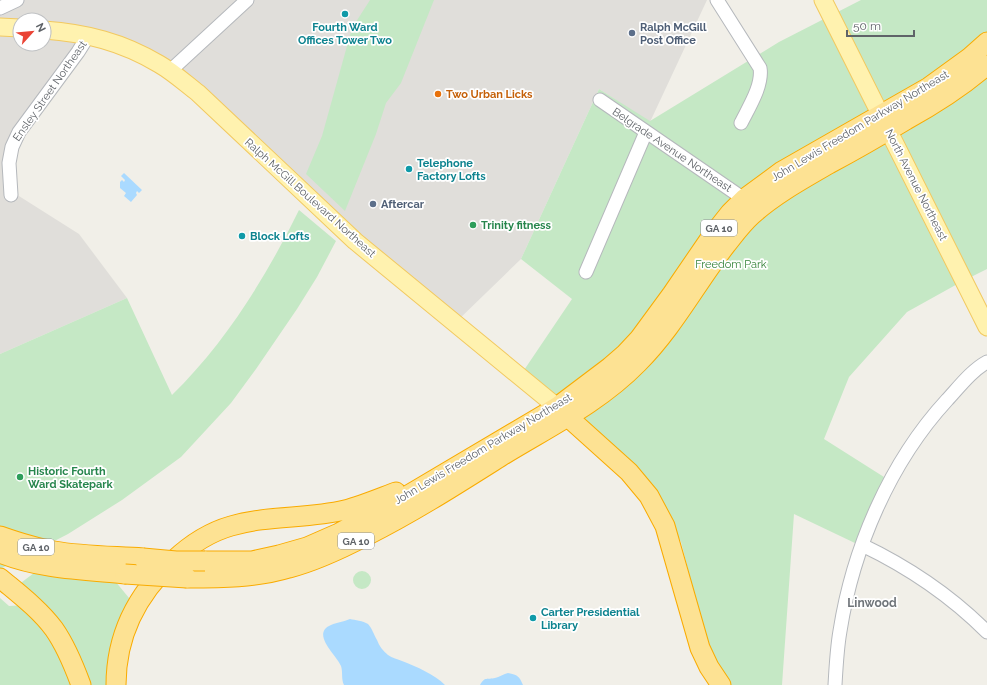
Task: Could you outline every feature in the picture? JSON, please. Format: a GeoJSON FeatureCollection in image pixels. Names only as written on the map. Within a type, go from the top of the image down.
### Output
{"type":"FeatureCollection","features":[{"type":"Feature","properties":{"kind":"highway","name":"John Lewis Freedom Parkway Northeast"},"geometry":{"type":"LineString","coordinates":[[0,536],[32,546],[72,553],[176,561],[252,561],[308,547],[359,523],[434,479],[562,412],[592,401],[625,376],[655,346],[715,259],[751,216],[766,204],[884,123],[929,87],[963,63],[987,42]]}},
{"type":"Feature","properties":{"kind":"highway","name":"John Lewis Freedom Parkway Northeast"},"geometry":{"type":"LineString","coordinates":[[0,553],[23,561],[67,569],[186,578],[223,578],[256,575],[287,569],[336,552],[417,509],[508,453],[562,412],[625,354],[639,339],[711,237],[730,213],[744,199],[782,171],[948,95],[973,78],[987,65]]}},
{"type":"Feature","properties":{"kind":"highway","name":"John Lewis Freedom Parkway Northeast"},"geometry":{"type":"LineString","coordinates":[[562,412],[629,472],[649,496],[665,526],[700,648],[709,667],[721,685]]}},
{"type":"Feature","properties":{"kind":"highway"},"geometry":{"type":"LineString","coordinates":[[116,685],[120,648],[133,612],[150,585],[190,546],[230,526],[261,519],[320,514],[345,510],[434,479]]}},
{"type":"Feature","properties":{"kind":"highway"},"geometry":{"type":"LineString","coordinates":[[0,578],[39,612],[54,629],[70,656],[81,685]]}},
{"type":"Feature","properties":{"kind":"main road","name":"North Avenue Northeast"},"geometry":{"type":"LineString","coordinates":[[823,0],[987,327]]}},
{"type":"Feature","properties":{"kind":"main road"},"geometry":{"type":"LineString","coordinates":[[0,27],[12,28]]}},
{"type":"Feature","properties":{"kind":"main road","name":"Ralph McGill Boulevard Northeast"},"geometry":{"type":"LineString","coordinates":[[52,30],[88,36],[115,44],[136,52],[160,64],[180,78],[355,241],[562,412]]}},
{"type":"Feature","properties":{"kind":"street"},"geometry":{"type":"LineString","coordinates":[[0,8],[17,0]]}},
{"type":"Feature","properties":{"kind":"street"},"geometry":{"type":"LineString","coordinates":[[170,71],[247,0]]}},
{"type":"Feature","properties":{"kind":"street"},"geometry":{"type":"LineString","coordinates":[[717,0],[760,68],[761,74],[758,85],[741,123]]}},
{"type":"Feature","properties":{"kind":"street","name":"Ensley Street Northeast"},"geometry":{"type":"LineString","coordinates":[[11,195],[9,163],[12,147],[19,132],[78,52],[88,36]]}},
{"type":"Feature","properties":{"kind":"street","name":"Belgrade Avenue Northeast"},"geometry":{"type":"LineString","coordinates":[[600,100],[744,199]]}},
{"type":"Feature","properties":{"kind":"street"},"geometry":{"type":"LineString","coordinates":[[586,272],[646,132]]}},
{"type":"Feature","properties":{"kind":"street"},"geometry":{"type":"LineString","coordinates":[[835,685],[840,631],[849,587],[862,545],[888,484],[924,427],[935,413],[968,378],[987,362]]}},
{"type":"Feature","properties":{"kind":"street"},"geometry":{"type":"LineString","coordinates":[[862,545],[885,556],[927,582],[949,598],[987,632]]}},
{"type":"Feature","properties":{"kind":"shaded area"},"geometry":{"type":"Polygon","coordinates":[[[0,0],[707,0],[650,122],[599,89],[521,259],[455,323],[168,71],[88,36],[19,132],[11,191],[79,234],[127,298],[0,354],[0,0]]]}},
{"type":"Feature","properties":{"kind":"green space"},"geometry":{"type":"Polygon","coordinates":[[[370,0],[434,0],[401,83],[386,103],[376,134],[345,211],[306,174],[322,136],[352,28],[370,0]]]}},
{"type":"Feature","properties":{"kind":"green space","name":"Freedom Park"},"geometry":{"type":"Polygon","coordinates":[[[861,0],[987,0],[987,269],[907,312],[849,377],[824,439],[884,477],[857,544],[794,514],[782,685],[729,685],[701,632],[692,585],[681,542],[661,503],[516,382],[572,299],[521,259],[599,89],[650,121],[779,42],[861,0]]]}},
{"type":"Feature","properties":{"kind":"green space"},"geometry":{"type":"Polygon","coordinates":[[[299,210],[336,241],[317,277],[297,309],[231,403],[181,457],[122,500],[68,534],[0,569],[0,354],[127,298],[172,395],[192,375],[210,353],[243,308],[273,260],[299,210]]]}},
{"type":"Feature","properties":{"kind":"green space"},"geometry":{"type":"Polygon","coordinates":[[[358,571],[366,571],[371,576],[369,587],[366,589],[358,589],[353,584],[353,576],[358,571]]]}},
{"type":"Feature","properties":{"kind":"green space"},"geometry":{"type":"Polygon","coordinates":[[[34,573],[56,577],[115,581],[134,604],[113,685],[85,685],[18,585],[34,573]]]}},
{"type":"Feature","properties":{"kind":"green space"},"geometry":{"type":"Polygon","coordinates":[[[0,598],[9,606],[25,605],[49,632],[77,685],[0,685],[0,598]]]}},
{"type":"Feature","properties":{"kind":"water"},"geometry":{"type":"Polygon","coordinates":[[[124,173],[142,190],[139,193],[137,191],[137,195],[131,202],[124,196],[126,193],[120,188],[120,182],[122,180],[124,182],[125,180],[121,176],[124,173]]]}},
{"type":"Feature","properties":{"kind":"water"},"geometry":{"type":"Polygon","coordinates":[[[350,619],[368,624],[380,646],[388,655],[425,671],[436,677],[445,685],[344,685],[341,666],[327,646],[323,635],[324,630],[329,626],[350,619]]]}},
{"type":"Feature","properties":{"kind":"water"},"geometry":{"type":"Polygon","coordinates":[[[508,673],[518,676],[523,685],[480,685],[485,679],[495,678],[508,673]]]}},
{"type":"Feature","properties":{"kind":"place","name":"Fourth Ward Offices Tower Two"},"geometry":{"type":"Point","coordinates":[345,14]}},
{"type":"Feature","properties":{"kind":"place","name":"Ralph McGill Post Office"},"geometry":{"type":"Point","coordinates":[632,33]}},
{"type":"Feature","properties":{"kind":"place","name":"Two Urban Licks"},"geometry":{"type":"Point","coordinates":[438,94]}},
{"type":"Feature","properties":{"kind":"place","name":"Telephone Factory Lofts"},"geometry":{"type":"Point","coordinates":[409,169]}},
{"type":"Feature","properties":{"kind":"place","name":"Aftercar"},"geometry":{"type":"Point","coordinates":[373,204]}},
{"type":"Feature","properties":{"kind":"place","name":"Trinity fitness"},"geometry":{"type":"Point","coordinates":[473,225]}},
{"type":"Feature","properties":{"kind":"place","name":"Block Lofts"},"geometry":{"type":"Point","coordinates":[242,236]}},
{"type":"Feature","properties":{"kind":"place","name":"Historic Fourth Ward Skatepark"},"geometry":{"type":"Point","coordinates":[20,477]}},
{"type":"Feature","properties":{"kind":"place","name":"Carter Presidential Library"},"geometry":{"type":"Point","coordinates":[533,618]}},
{"type":"Feature","properties":{"kind":"district","name":"Linwood"},"geometry":{"type":"Point","coordinates":[872,603]}}]}
